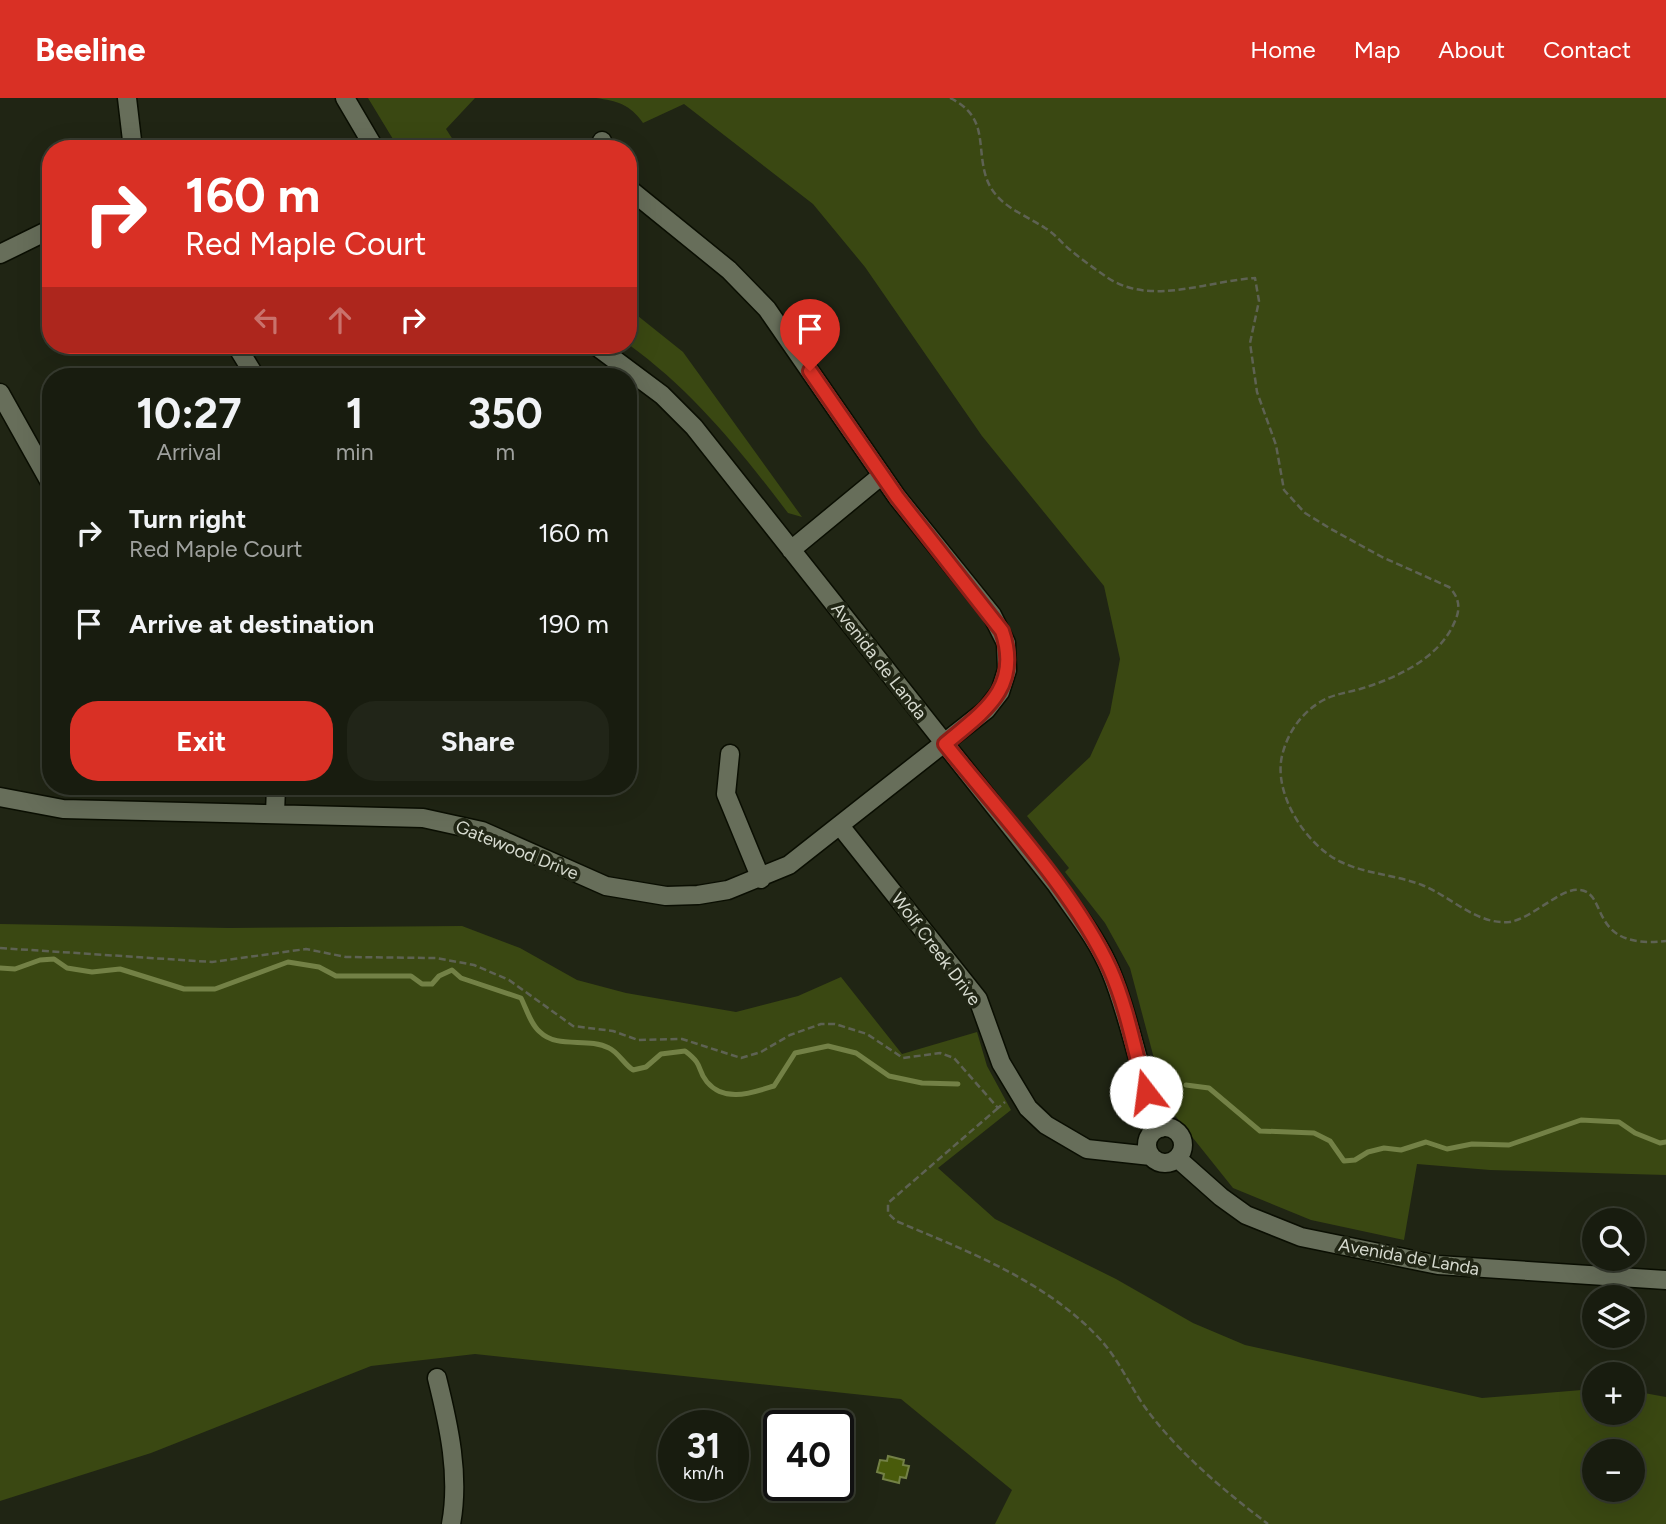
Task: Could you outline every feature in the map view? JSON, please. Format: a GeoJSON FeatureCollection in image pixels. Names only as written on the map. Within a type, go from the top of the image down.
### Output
{"type":"FeatureCollection","features":[{"type":"Feature","properties":{"kind":"street"},"geometry":{"type":"LineString","coordinates":[[127,98],[132,140]]}},
{"type":"Feature","properties":{"kind":"street"},"geometry":{"type":"LineString","coordinates":[[345,98],[370,140]]}},
{"type":"Feature","properties":{"kind":"street","name":"Gatewood Drive"},"geometry":{"type":"LineString","coordinates":[[0,797],[63,809],[423,818],[453,822],[482,831],[606,886],[637,893],[698,895],[761,879],[789,865],[841,827],[986,710],[1000,692],[1007,670],[1006,643],[992,615],[882,475],[767,309],[729,270],[637,195]]}},
{"type":"Feature","properties":{"kind":"street"},"geometry":{"type":"LineString","coordinates":[[0,254],[42,233]]}},
{"type":"Feature","properties":{"kind":"street","name":"Avenida de Landa"},"geometry":{"type":"LineString","coordinates":[[607,354],[626,368]]}},
{"type":"Feature","properties":{"kind":"street","name":"Avenida de Landa"},"geometry":{"type":"LineString","coordinates":[[637,376],[662,395],[694,427],[1056,884],[1097,943],[1111,972],[1146,1092],[1161,1128],[1172,1129],[1181,1137],[1182,1148],[1177,1158],[1221,1197],[1246,1214],[1301,1237],[1437,1265],[1666,1280]]}},
{"type":"Feature","properties":{"kind":"street"},"geometry":{"type":"LineString","coordinates":[[0,393],[42,468]]}},
{"type":"Feature","properties":{"kind":"street"},"geometry":{"type":"LineString","coordinates":[[791,550],[882,475]]}},
{"type":"Feature","properties":{"kind":"street"},"geometry":{"type":"LineString","coordinates":[[730,754],[726,794],[761,879]]}},
{"type":"Feature","properties":{"kind":"street"},"geometry":{"type":"LineString","coordinates":[[275,814],[276,795]]}},
{"type":"Feature","properties":{"kind":"street","name":"Wolf Creek Drive"},"geometry":{"type":"LineString","coordinates":[[841,827],[978,999],[1001,1063],[1028,1108],[1066,1139],[1087,1149],[1151,1156]]}},
{"type":"Feature","properties":{"kind":"street"},"geometry":{"type":"LineString","coordinates":[[1161,1128],[1148,1139],[1151,1156],[1161,1162],[1177,1158]]}},
{"type":"Feature","properties":{"kind":"street"},"geometry":{"type":"LineString","coordinates":[[437,1378],[453,1461],[454,1504],[451,1524]]}},
{"type":"Feature","properties":{"kind":"path"},"geometry":{"type":"LineString","coordinates":[[950,98],[962,105],[975,120],[985,156],[986,177],[1003,205],[1049,229],[1070,250],[1111,280],[1126,288],[1159,293],[1213,282],[1255,278],[1259,301],[1250,334],[1254,373],[1257,392],[1276,444],[1284,490],[1304,513],[1382,557],[1449,587],[1455,594],[1459,604],[1457,618],[1447,637],[1428,658],[1370,685],[1328,698],[1293,727],[1284,749],[1280,772],[1296,817],[1312,838],[1342,862],[1423,886],[1474,914],[1508,922],[1526,916],[1572,891],[1581,890],[1591,896],[1611,931],[1617,936],[1634,942],[1666,941]]}},
{"type":"Feature","properties":{"kind":"path"},"geometry":{"type":"LineString","coordinates":[[0,948],[212,962],[306,949],[346,957],[451,960],[474,965],[509,980],[573,1026],[613,1031],[638,1040],[682,1039],[733,1057],[761,1052],[790,1035],[821,1024],[854,1028],[903,1058],[940,1054],[954,1058],[998,1108]]}},
{"type":"Feature","properties":{"kind":"path"},"geometry":{"type":"LineString","coordinates":[[1008,1100],[888,1203],[888,1213],[896,1222],[1016,1275],[1082,1323],[1117,1359],[1142,1403],[1161,1426],[1198,1464],[1268,1524]]}},
{"type":"Feature","properties":{"kind":"shaded area"},"geometry":{"type":"Polygon","coordinates":[[[368,98],[475,98],[446,129],[453,140],[394,140],[368,98]]]}},
{"type":"Feature","properties":{"kind":"shaded area"},"geometry":{"type":"Polygon","coordinates":[[[596,98],[1666,98],[1666,1175],[1490,1170],[1417,1164],[1404,1240],[1311,1220],[1233,1188],[1173,1113],[1156,1066],[1130,968],[1105,923],[1065,872],[1069,868],[1027,816],[1090,757],[1110,713],[1120,659],[1104,586],[982,436],[865,267],[813,204],[684,104],[643,123],[622,104],[596,98]]]}},
{"type":"Feature","properties":{"kind":"shaded area"},"geometry":{"type":"Polygon","coordinates":[[[637,315],[683,352],[802,517],[788,513],[714,422],[637,351],[637,315]]]}},
{"type":"Feature","properties":{"kind":"shaded area"},"geometry":{"type":"Polygon","coordinates":[[[0,924],[229,928],[462,926],[520,948],[577,980],[626,993],[736,1012],[798,996],[841,977],[902,1054],[977,1032],[987,1066],[1011,1110],[938,1168],[995,1219],[1116,1279],[1193,1323],[1245,1345],[1482,1398],[1582,1390],[1582,1425],[1645,1425],[1645,1393],[1666,1397],[1666,1524],[995,1524],[1012,1490],[901,1399],[475,1354],[371,1366],[151,1453],[0,1501],[0,924]]]}},
{"type":"Feature","properties":{"kind":"shaded area"},"geometry":{"type":"Polygon","coordinates":[[[888,1456],[904,1460],[903,1465],[909,1466],[906,1478],[900,1477],[899,1483],[883,1479],[884,1474],[877,1472],[880,1460],[887,1461],[888,1456]]]}},
{"type":"Feature","properties":{"kind":"waterway"},"geometry":{"type":"LineString","coordinates":[[0,968],[15,969],[40,960],[54,959],[67,968],[92,972],[120,969],[184,989],[215,989],[288,962],[319,967],[336,976],[411,976],[422,984],[432,984],[439,976],[452,970],[461,978],[521,998],[534,1025],[547,1037],[609,1048],[633,1070],[646,1067],[661,1054],[685,1051],[698,1064],[707,1082],[730,1094],[774,1086],[795,1053],[828,1046],[856,1053],[889,1076],[922,1083],[958,1084]]}},
{"type":"Feature","properties":{"kind":"waterway"},"geometry":{"type":"LineString","coordinates":[[1186,1085],[1209,1088],[1260,1131],[1314,1133],[1330,1141],[1344,1161],[1355,1160],[1368,1152],[1384,1148],[1401,1150],[1426,1142],[1447,1149],[1472,1144],[1509,1145],[1581,1120],[1619,1122],[1635,1133],[1660,1143],[1666,1142]]}},
{"type":"Feature","properties":{"kind":"route"},"geometry":{"type":"LineString","coordinates":[[810,371],[897,497],[1002,631],[1006,643],[1007,670],[1000,692],[986,710],[945,744],[1056,884],[1097,943],[1121,1001],[1146,1092]]}}]}
